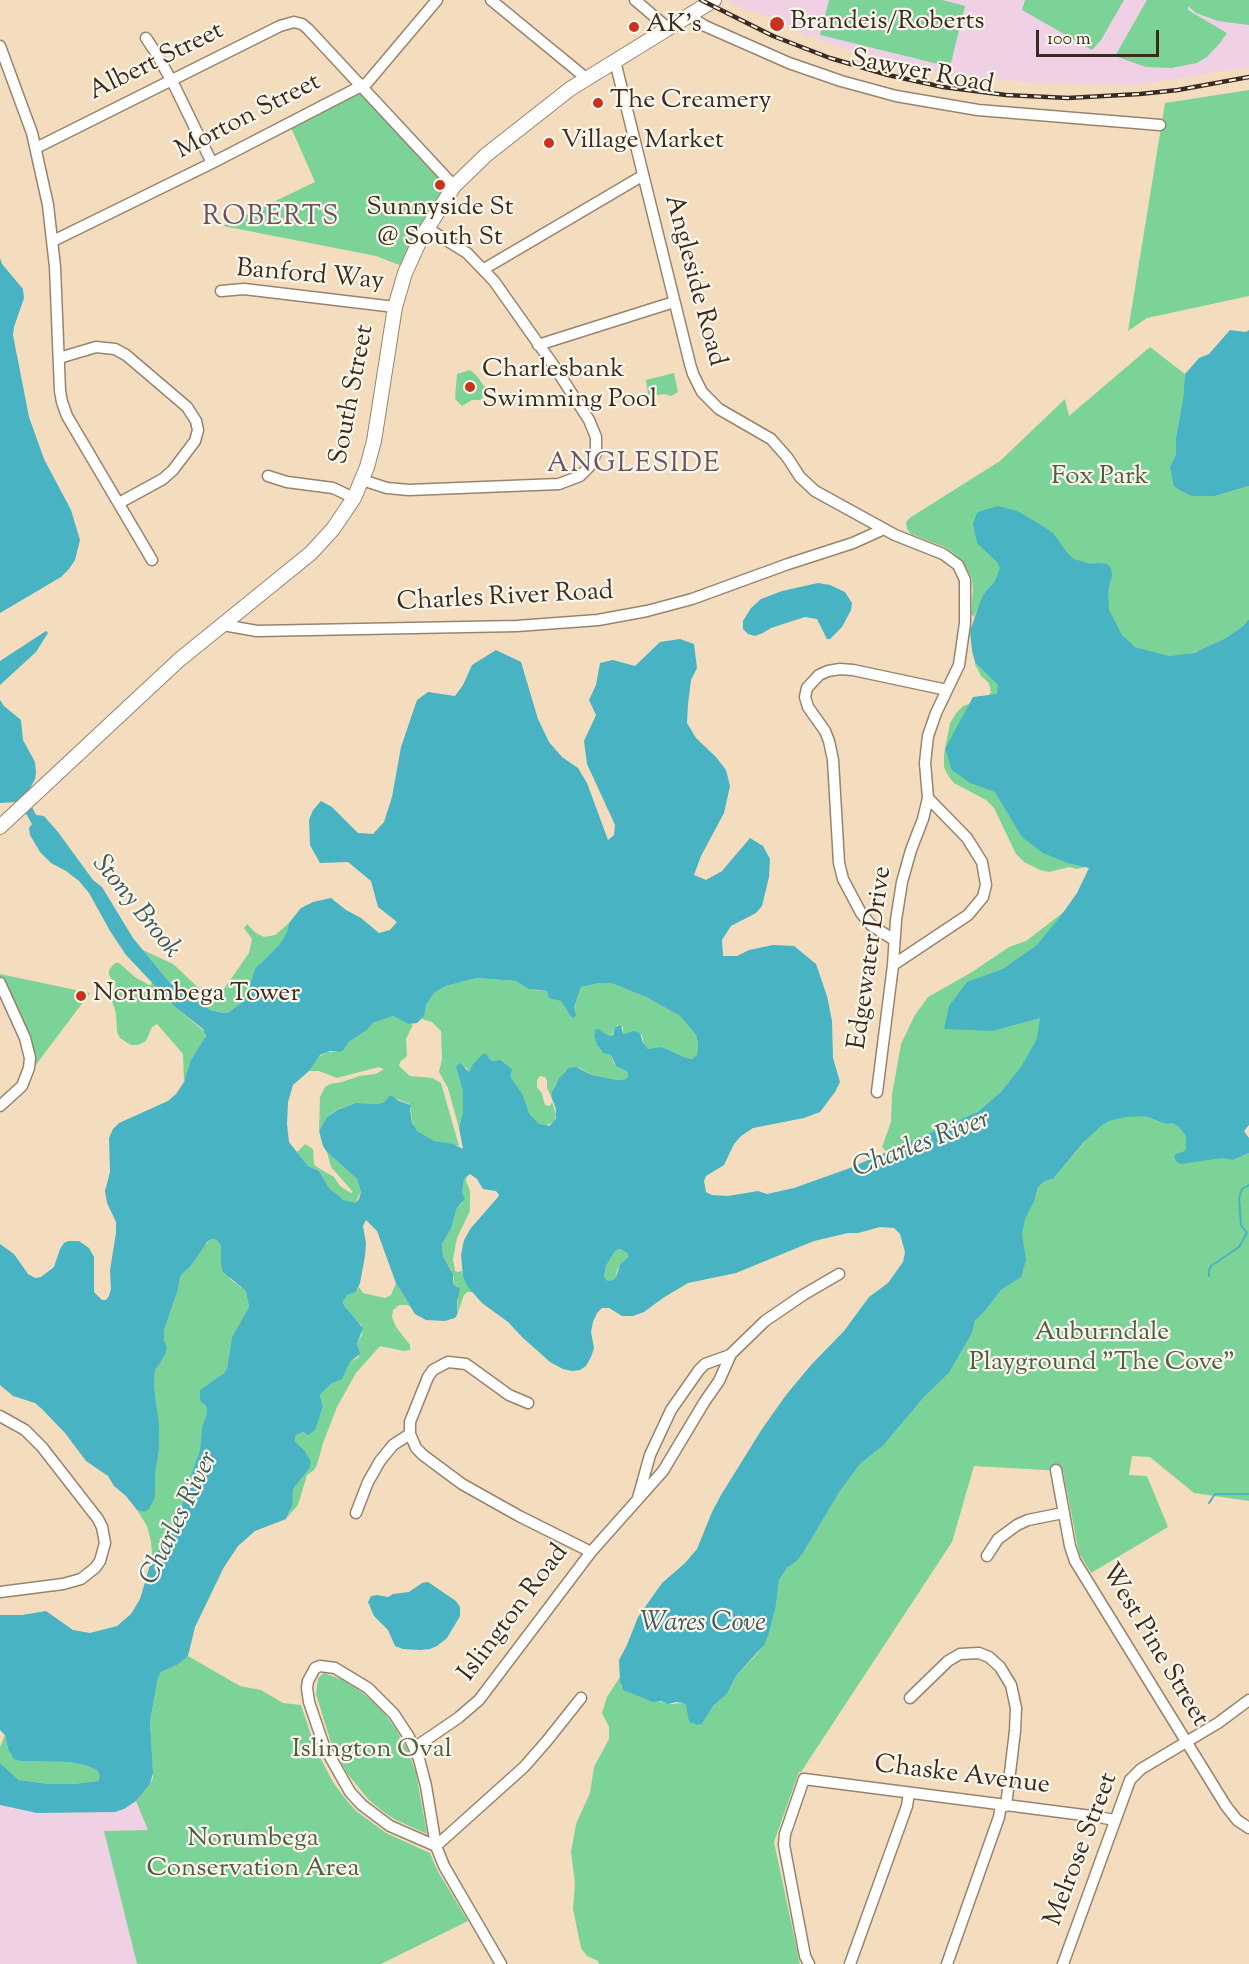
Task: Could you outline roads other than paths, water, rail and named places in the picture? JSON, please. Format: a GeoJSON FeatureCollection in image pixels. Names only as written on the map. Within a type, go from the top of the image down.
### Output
{"type":"FeatureCollection","features":[{"type":"Feature","properties":{"kind":"main road","name":"South Street"},"geometry":{"type":"LineString","coordinates":[[0,827],[179,660],[318,545],[333,529],[354,498],[374,441],[395,307],[406,268],[426,228],[454,186],[486,155],[586,78],[714,0]]}},
{"type":"Feature","properties":{"kind":"street","name":"Morton Street"},"geometry":{"type":"LineString","coordinates":[[53,241],[212,163],[361,86],[373,78],[437,0]]}},
{"type":"Feature","properties":{"kind":"street"},"geometry":{"type":"LineString","coordinates":[[491,0],[586,78]]}},
{"type":"Feature","properties":{"kind":"street"},"geometry":{"type":"LineString","coordinates":[[635,0],[669,28]]}},
{"type":"Feature","properties":{"kind":"street","name":"Sawyer Road"},"geometry":{"type":"LineString","coordinates":[[689,16],[705,26],[793,65],[896,96],[978,110],[1160,125]]}},
{"type":"Feature","properties":{"kind":"street","name":"Albert Street"},"geometry":{"type":"LineString","coordinates":[[36,148],[290,22],[299,22],[308,29],[361,86]]}},
{"type":"Feature","properties":{"kind":"street"},"geometry":{"type":"LineString","coordinates":[[146,38],[171,81],[212,163]]}},
{"type":"Feature","properties":{"kind":"street"},"geometry":{"type":"LineString","coordinates":[[0,46],[36,148],[48,205],[53,241],[60,391],[64,409],[152,560]]}},
{"type":"Feature","properties":{"kind":"street","name":"Angleside Road"},"geometry":{"type":"LineString","coordinates":[[615,61],[674,302],[693,374],[702,392],[710,402],[771,439],[800,477],[815,491],[884,529]]}},
{"type":"Feature","properties":{"kind":"street"},"geometry":{"type":"LineString","coordinates":[[361,86],[454,186]]}},
{"type":"Feature","properties":{"kind":"street"},"geometry":{"type":"LineString","coordinates":[[484,269],[642,176]]}},
{"type":"Feature","properties":{"kind":"street"},"geometry":{"type":"LineString","coordinates":[[362,480],[387,488],[409,490],[545,485],[567,482],[580,476],[595,457],[596,437],[584,411],[484,269],[461,249],[426,228]]}},
{"type":"Feature","properties":{"kind":"street","name":"Banford Way"},"geometry":{"type":"LineString","coordinates":[[221,291],[244,289],[395,307]]}},
{"type":"Feature","properties":{"kind":"street"},"geometry":{"type":"LineString","coordinates":[[538,345],[674,302]]}},
{"type":"Feature","properties":{"kind":"street"},"geometry":{"type":"LineString","coordinates":[[59,358],[96,347],[116,348],[195,416],[197,437],[178,465],[163,479],[119,503]]}},
{"type":"Feature","properties":{"kind":"street"},"geometry":{"type":"LineString","coordinates":[[268,476],[287,482],[333,488],[354,498]]}},
{"type":"Feature","properties":{"kind":"street","name":"Charles River Road"},"geometry":{"type":"LineString","coordinates":[[223,625],[257,631],[531,625],[598,620],[647,611],[692,599],[853,543],[884,529]]}},
{"type":"Feature","properties":{"kind":"street","name":"Edgewater Drive"},"geometry":{"type":"LineString","coordinates":[[877,1092],[894,940],[906,865],[923,819],[928,798],[925,763],[928,736],[936,713],[959,665],[964,633],[965,589],[962,572],[958,565],[943,554],[884,529]]}},
{"type":"Feature","properties":{"kind":"street"},"geometry":{"type":"LineString","coordinates":[[894,940],[871,925],[861,913],[843,879],[839,863],[833,760],[825,731],[808,707],[805,697],[807,688],[819,675],[840,669],[947,690]]}},
{"type":"Feature","properties":{"kind":"street"},"geometry":{"type":"LineString","coordinates":[[892,965],[950,929],[968,915],[983,897],[986,885],[982,862],[967,838],[928,798]]}},
{"type":"Feature","properties":{"kind":"street"},"geometry":{"type":"LineString","coordinates":[[0,983],[25,1038],[30,1058],[22,1086],[0,1106]]}},
{"type":"Feature","properties":{"kind":"street"},"geometry":{"type":"LineString","coordinates":[[638,1499],[650,1455],[671,1410],[699,1370],[705,1364],[731,1354],[765,1321],[803,1295],[840,1274]]}},
{"type":"Feature","properties":{"kind":"street"},"geometry":{"type":"LineString","coordinates":[[591,1552],[663,1471],[719,1381],[731,1354]]}},
{"type":"Feature","properties":{"kind":"street"},"geometry":{"type":"LineString","coordinates":[[356,1513],[368,1482],[380,1461],[393,1444],[410,1434],[410,1422],[433,1370],[448,1362],[466,1364],[508,1395],[528,1403]]}},
{"type":"Feature","properties":{"kind":"street"},"geometry":{"type":"LineString","coordinates":[[0,1416],[25,1430],[42,1447],[98,1519],[105,1543],[100,1561],[81,1579],[63,1584],[0,1592]]}},
{"type":"Feature","properties":{"kind":"street","name":"Islington Road"},"geometry":{"type":"LineString","coordinates":[[410,1434],[416,1448],[423,1455],[462,1484],[591,1552],[479,1700],[459,1718],[414,1748]]}},
{"type":"Feature","properties":{"kind":"street","name":"West Pine Street"},"geometry":{"type":"LineString","coordinates":[[1056,1470],[1063,1513],[1075,1561],[1226,1806],[1237,1820],[1249,1828]]}},
{"type":"Feature","properties":{"kind":"street"},"geometry":{"type":"LineString","coordinates":[[987,1556],[998,1539],[1017,1525],[1028,1520],[1063,1513]]}},
{"type":"Feature","properties":{"kind":"street"},"geometry":{"type":"LineString","coordinates":[[910,1698],[948,1661],[960,1654],[974,1652],[984,1655],[1000,1667],[1011,1685],[1016,1708],[1016,1731],[1003,1805],[947,1964]]}},
{"type":"Feature","properties":{"kind":"street"},"geometry":{"type":"LineString","coordinates":[[436,1846],[390,1826],[362,1805],[350,1792],[332,1763],[316,1727],[307,1688],[315,1668],[327,1666],[357,1680],[378,1696],[394,1714],[414,1748],[426,1786],[436,1846],[444,1866],[501,1964]]}},
{"type":"Feature","properties":{"kind":"street"},"geometry":{"type":"LineString","coordinates":[[436,1846],[524,1767],[580,1698]]}},
{"type":"Feature","properties":{"kind":"street","name":"Melrose Street"},"geometry":{"type":"LineString","coordinates":[[1063,1964],[1127,1784],[1134,1774],[1226,1718],[1249,1700]]}},
{"type":"Feature","properties":{"kind":"street","name":"Chaske Avenue"},"geometry":{"type":"LineString","coordinates":[[809,1964],[805,1956],[783,1845],[804,1779],[1114,1820]]}},
{"type":"Feature","properties":{"kind":"street"},"geometry":{"type":"LineString","coordinates":[[850,1964],[907,1806],[909,1793]]}},
{"type":"Feature","properties":{"kind":"water"},"geometry":{"type":"Polygon","coordinates":[[[0,258],[2,264],[23,289],[24,298],[13,335],[29,417],[44,459],[71,510],[80,540],[75,560],[61,577],[0,613],[0,258]]]}},
{"type":"Feature","properties":{"kind":"water"},"geometry":{"type":"Polygon","coordinates":[[[1230,330],[1246,332],[1249,330],[1249,486],[1215,496],[1191,496],[1174,486],[1170,467],[1176,454],[1176,437],[1185,374],[1199,358],[1209,354],[1230,330]]]}},
{"type":"Feature","properties":{"kind":"water"},"geometry":{"type":"Polygon","coordinates":[[[998,506],[1017,511],[1053,533],[1074,559],[1090,564],[1107,564],[1111,568],[1112,576],[1108,591],[1109,610],[1122,635],[1135,647],[1169,656],[1194,653],[1226,638],[1249,619],[1249,1125],[1244,1131],[1249,1138],[1249,1153],[1233,1160],[1222,1158],[1181,1164],[1174,1157],[1186,1148],[1186,1136],[1179,1127],[1173,1123],[1167,1124],[1145,1116],[1125,1117],[1102,1125],[1084,1142],[1053,1179],[1045,1181],[1038,1187],[1025,1219],[1022,1234],[1026,1260],[1021,1277],[1001,1290],[975,1321],[972,1333],[949,1373],[924,1397],[883,1446],[861,1463],[840,1491],[803,1553],[787,1568],[779,1580],[776,1606],[764,1645],[736,1676],[727,1694],[713,1706],[702,1724],[698,1725],[690,1722],[686,1705],[683,1703],[653,1702],[623,1690],[620,1682],[619,1660],[638,1617],[662,1583],[697,1549],[721,1495],[786,1395],[844,1331],[869,1297],[888,1283],[903,1262],[905,1252],[900,1234],[894,1228],[880,1227],[814,1241],[736,1273],[688,1283],[644,1312],[633,1316],[622,1316],[609,1308],[602,1308],[593,1322],[591,1332],[594,1348],[591,1357],[586,1366],[572,1371],[550,1362],[508,1322],[482,1303],[468,1287],[463,1277],[461,1255],[464,1240],[471,1228],[498,1197],[496,1191],[483,1189],[477,1179],[470,1174],[464,1179],[462,1193],[465,1199],[457,1208],[451,1229],[442,1244],[443,1256],[453,1274],[453,1284],[460,1289],[457,1315],[445,1321],[426,1320],[415,1314],[396,1283],[377,1231],[366,1220],[363,1226],[366,1243],[365,1256],[360,1283],[356,1292],[347,1295],[343,1302],[363,1328],[357,1344],[360,1354],[350,1362],[342,1379],[332,1383],[320,1395],[323,1407],[315,1430],[308,1435],[303,1432],[296,1435],[295,1441],[311,1462],[309,1469],[293,1489],[292,1506],[286,1519],[255,1531],[238,1546],[224,1567],[195,1627],[188,1656],[179,1664],[161,1672],[158,1678],[150,1721],[153,1773],[150,1784],[136,1801],[115,1812],[37,1813],[0,1805],[0,1763],[19,1780],[49,1784],[98,1781],[100,1776],[97,1770],[85,1765],[14,1759],[8,1749],[5,1735],[0,1730],[0,1615],[22,1615],[46,1611],[73,1630],[90,1633],[117,1626],[131,1614],[140,1599],[150,1565],[181,1513],[185,1493],[200,1450],[202,1427],[207,1413],[207,1408],[200,1400],[200,1390],[224,1373],[227,1368],[232,1337],[249,1307],[246,1291],[223,1272],[221,1246],[217,1240],[212,1239],[207,1242],[190,1267],[180,1277],[178,1290],[164,1330],[167,1347],[155,1371],[154,1385],[159,1425],[155,1497],[149,1509],[144,1512],[137,1510],[114,1486],[108,1476],[86,1461],[65,1433],[42,1409],[35,1403],[13,1396],[0,1385],[0,1244],[14,1254],[28,1274],[35,1278],[41,1277],[54,1267],[64,1243],[79,1241],[89,1248],[94,1257],[94,1292],[102,1300],[106,1300],[111,1289],[110,1270],[116,1233],[116,1222],[107,1203],[105,1191],[110,1172],[109,1138],[119,1123],[168,1101],[176,1094],[184,1082],[191,1060],[206,1036],[203,1029],[175,1007],[126,955],[89,893],[79,881],[51,863],[40,852],[30,835],[29,828],[32,824],[21,805],[17,802],[0,803],[0,700],[21,720],[23,740],[35,762],[35,779],[27,794],[36,815],[44,816],[93,880],[102,887],[133,938],[170,983],[210,1010],[223,1013],[229,1012],[247,996],[255,969],[279,945],[287,932],[289,923],[301,908],[313,902],[331,898],[379,933],[390,930],[397,922],[378,907],[371,881],[348,862],[320,863],[310,845],[309,820],[313,810],[321,801],[332,807],[358,833],[373,834],[384,822],[392,797],[401,747],[417,700],[428,692],[455,696],[472,665],[496,650],[521,662],[538,719],[549,742],[562,757],[578,768],[587,783],[608,840],[614,835],[615,825],[587,764],[584,741],[596,715],[589,700],[596,685],[600,663],[613,660],[635,666],[660,642],[680,639],[694,644],[697,668],[691,680],[687,723],[696,738],[726,770],[730,786],[724,813],[701,856],[694,875],[706,880],[722,871],[750,838],[763,846],[770,859],[769,877],[762,906],[756,913],[731,926],[722,940],[723,956],[737,956],[749,950],[773,945],[794,946],[816,964],[827,996],[832,1021],[833,1058],[840,1082],[820,1112],[804,1118],[753,1128],[734,1144],[724,1165],[706,1176],[704,1181],[706,1192],[712,1195],[728,1196],[758,1191],[767,1194],[794,1188],[850,1168],[978,1112],[1001,1092],[1021,1067],[1037,1039],[1040,1018],[992,1031],[944,1029],[949,1006],[967,982],[1003,969],[1037,945],[1077,893],[1089,868],[1043,853],[1022,837],[995,792],[970,783],[952,770],[945,749],[973,697],[997,694],[998,685],[975,662],[970,631],[980,602],[995,581],[1000,568],[997,562],[977,543],[973,524],[977,513],[998,506]],[[477,978],[446,986],[434,993],[426,1005],[424,1016],[417,1023],[409,1024],[393,1016],[373,1023],[340,1052],[330,1051],[320,1055],[309,1071],[293,1085],[288,1102],[289,1142],[308,1166],[319,1171],[330,1189],[344,1200],[355,1203],[359,1199],[361,1192],[357,1179],[327,1152],[319,1131],[326,1118],[337,1110],[356,1103],[378,1104],[392,1096],[411,1105],[412,1123],[417,1131],[434,1141],[453,1144],[463,1149],[459,1128],[463,1112],[463,1092],[456,1067],[460,1063],[469,1072],[483,1054],[486,1054],[491,1061],[500,1060],[512,1069],[511,1078],[523,1095],[529,1113],[539,1124],[549,1126],[556,1119],[552,1092],[568,1068],[576,1067],[592,1075],[617,1080],[626,1079],[628,1076],[627,1071],[616,1066],[611,1055],[603,1053],[597,1045],[595,1030],[598,1029],[611,1036],[615,1027],[621,1025],[623,1034],[634,1031],[640,1033],[648,1049],[662,1047],[692,1059],[697,1055],[696,1035],[680,1016],[646,997],[611,983],[581,987],[574,1008],[576,1016],[572,1018],[561,1001],[549,998],[547,991],[529,989],[516,981],[477,978]],[[620,1249],[615,1251],[606,1266],[604,1277],[608,1281],[616,1277],[620,1265],[628,1257],[627,1253],[620,1249]]]}},
{"type":"Feature","properties":{"kind":"water"},"geometry":{"type":"Polygon","coordinates":[[[818,583],[830,585],[845,592],[852,603],[842,627],[830,639],[827,639],[817,619],[805,617],[755,636],[743,629],[743,621],[751,608],[761,599],[782,591],[818,583]]]}},
{"type":"Feature","properties":{"kind":"water"},"geometry":{"type":"Polygon","coordinates":[[[46,631],[48,633],[36,652],[0,685],[0,661],[46,631]]]}},
{"type":"Feature","properties":{"kind":"water"},"geometry":{"type":"Polygon","coordinates":[[[428,1582],[456,1601],[460,1607],[460,1616],[447,1638],[437,1646],[420,1650],[395,1646],[388,1630],[374,1616],[368,1602],[371,1596],[388,1597],[409,1592],[422,1583],[428,1582]]]}},
{"type":"Feature","properties":{"kind":"waterway"},"geometry":{"type":"LineString","coordinates":[[1209,1276],[1211,1266],[1239,1247],[1247,1233],[1241,1225],[1239,1198],[1242,1189],[1249,1185]]}},
{"type":"Feature","properties":{"kind":"waterway"},"geometry":{"type":"LineString","coordinates":[[1209,1503],[1215,1494],[1249,1494]]}},
{"type":"Feature","properties":{"kind":"railway"},"geometry":{"type":"LineString","coordinates":[[701,0],[773,36],[830,58],[888,75],[943,87],[1006,95],[1068,98],[1178,90],[1249,77]]}},
{"type":"Feature","properties":{"kind":"place","name":"Brandeis/Roberts"},"geometry":{"type":"Point","coordinates":[777,24]}},
{"type":"Feature","properties":{"kind":"place","name":"AK's"},"geometry":{"type":"Point","coordinates":[634,27]}},
{"type":"Feature","properties":{"kind":"place","name":"The Creamery"},"geometry":{"type":"Point","coordinates":[598,103]}},
{"type":"Feature","properties":{"kind":"place","name":"Village Market"},"geometry":{"type":"Point","coordinates":[549,143]}},
{"type":"Feature","properties":{"kind":"place","name":"Sunnyside St @ South St"},"geometry":{"type":"Point","coordinates":[440,185]}},
{"type":"Feature","properties":{"kind":"place","name":"Charlesbank Swimming Pool"},"geometry":{"type":"Point","coordinates":[470,387]}},
{"type":"Feature","properties":{"kind":"place","name":"Norumbega Tower"},"geometry":{"type":"Point","coordinates":[81,996]}},
{"type":"Feature","properties":{"kind":"district","name":"ROBERTS"},"geometry":{"type":"Point","coordinates":[271,219]}},
{"type":"Feature","properties":{"kind":"district","name":"ANGLESIDE"},"geometry":{"type":"Point","coordinates":[634,466]}},
{"type":"Feature","properties":{"kind":"park label","name":"Fox Park"},"geometry":{"type":"Point","coordinates":[1100,479]}},
{"type":"Feature","properties":{"kind":"park label","name":"Auburndale Playground \"The Cove\""},"geometry":{"type":"Point","coordinates":[1102,1350]}},
{"type":"Feature","properties":{"kind":"park label","name":"Islington Oval"},"geometry":{"type":"Point","coordinates":[372,1752]}},
{"type":"Feature","properties":{"kind":"park label","name":"Norumbega Conservation Area"},"geometry":{"type":"Point","coordinates":[253,1856]}},
{"type":"Feature","properties":{"kind":"water label","name":"Stony Brook"},"geometry":{"type":"Point","coordinates":[135,908]}},
{"type":"Feature","properties":{"kind":"water label","name":"Charles River"},"geometry":{"type":"Point","coordinates":[922,1146]}},
{"type":"Feature","properties":{"kind":"water label","name":"Charles River"},"geometry":{"type":"Point","coordinates":[181,1519]}},
{"type":"Feature","properties":{"kind":"water label","name":"Wares Cove"},"geometry":{"type":"Point","coordinates":[703,1625]}}]}
